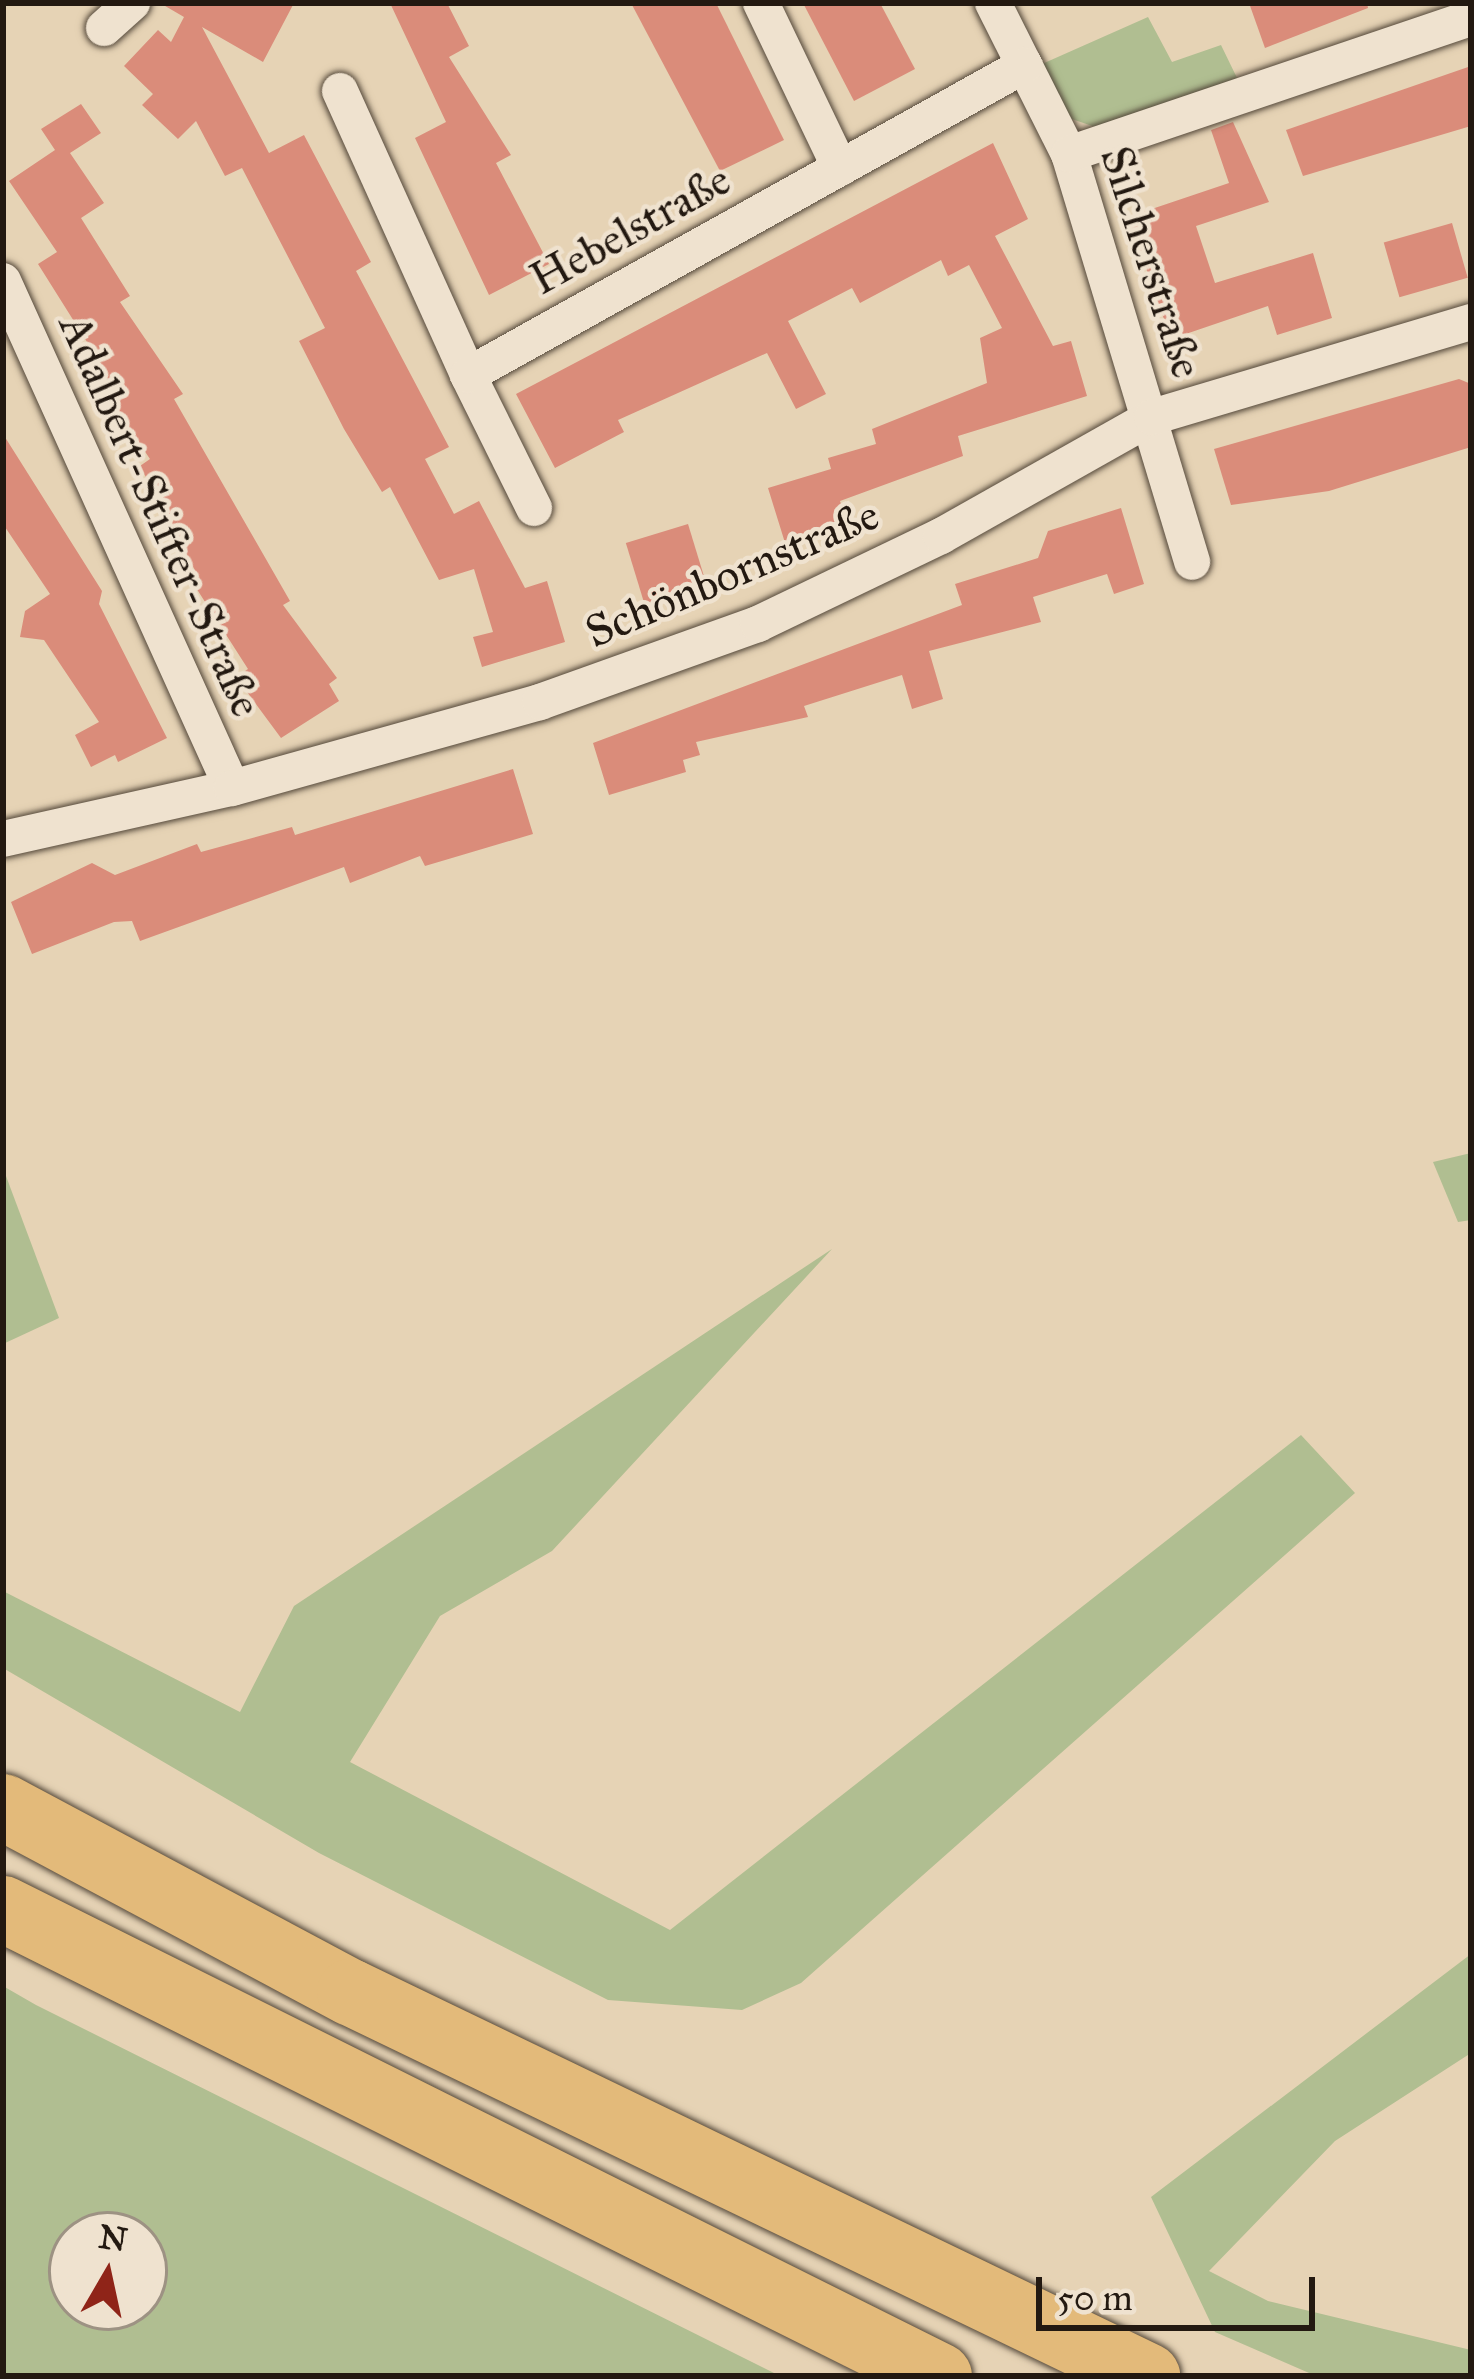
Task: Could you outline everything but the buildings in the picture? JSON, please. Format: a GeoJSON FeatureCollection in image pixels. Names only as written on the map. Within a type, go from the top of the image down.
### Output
{"type":"FeatureCollection","features":[{"type":"Feature","properties":{"kind":"highway"},"geometry":{"type":"LineString","coordinates":[[3,1807],[350,1992],[1147,2376]]}},
{"type":"Feature","properties":{"kind":"highway"},"geometry":{"type":"LineString","coordinates":[[3,1909],[939,2376]]}},
{"type":"Feature","properties":{"kind":"street"},"geometry":{"type":"LineString","coordinates":[[104,28],[132,3]]}},
{"type":"Feature","properties":{"kind":"street"},"geometry":{"type":"LineString","coordinates":[[761,3],[839,168]]}},
{"type":"Feature","properties":{"kind":"street","name":"Silcherstraße"},"geometry":{"type":"LineString","coordinates":[[993,3],[1069,154],[1192,562]]}},
{"type":"Feature","properties":{"kind":"street"},"geometry":{"type":"LineString","coordinates":[[1069,154],[1471,18]]}},
{"type":"Feature","properties":{"kind":"street","name":"Hebelstraße"},"geometry":{"type":"LineString","coordinates":[[468,375],[1024,65]]}},
{"type":"Feature","properties":{"kind":"street"},"geometry":{"type":"LineString","coordinates":[[340,91],[468,375],[534,508]]}},
{"type":"Feature","properties":{"kind":"street","name":"Adalbert-Stifter-Straße"},"geometry":{"type":"LineString","coordinates":[[3,281],[232,788]]}},
{"type":"Feature","properties":{"kind":"street","name":"Schönbornstraße"},"geometry":{"type":"LineString","coordinates":[[3,839],[232,788],[540,702],[758,624],[941,536],[1152,417],[1471,322]]}},
{"type":"Feature","properties":{"kind":"green space"},"geometry":{"type":"Polygon","coordinates":[[[1148,17],[1172,62],[1221,45],[1238,80],[1098,128],[1066,117],[1042,64],[1148,17]]]}},
{"type":"Feature","properties":{"kind":"green space"},"geometry":{"type":"Polygon","coordinates":[[[1471,1153],[1471,1220],[1458,1222],[1433,1162],[1471,1153]]]}},
{"type":"Feature","properties":{"kind":"green space"},"geometry":{"type":"Polygon","coordinates":[[[3,1168],[59,1318],[3,1344],[3,1168]]]}},
{"type":"Feature","properties":{"kind":"green space"},"geometry":{"type":"Polygon","coordinates":[[[832,1249],[552,1551],[440,1616],[350,1762],[670,1930],[1301,1435],[1355,1493],[801,1983],[742,2010],[608,2000],[319,1853],[3,1668],[3,1591],[240,1712],[294,1606],[832,1249]]]}},
{"type":"Feature","properties":{"kind":"green space"},"geometry":{"type":"Polygon","coordinates":[[[1471,1954],[1471,2053],[1335,2141],[1209,2271],[1268,2301],[1471,2350],[1471,2376],[1316,2376],[1215,2332],[1151,2197],[1471,1954]]]}},
{"type":"Feature","properties":{"kind":"green space"},"geometry":{"type":"Polygon","coordinates":[[[3,1986],[36,2005],[780,2376],[3,2376],[3,1986]]]}}]}
